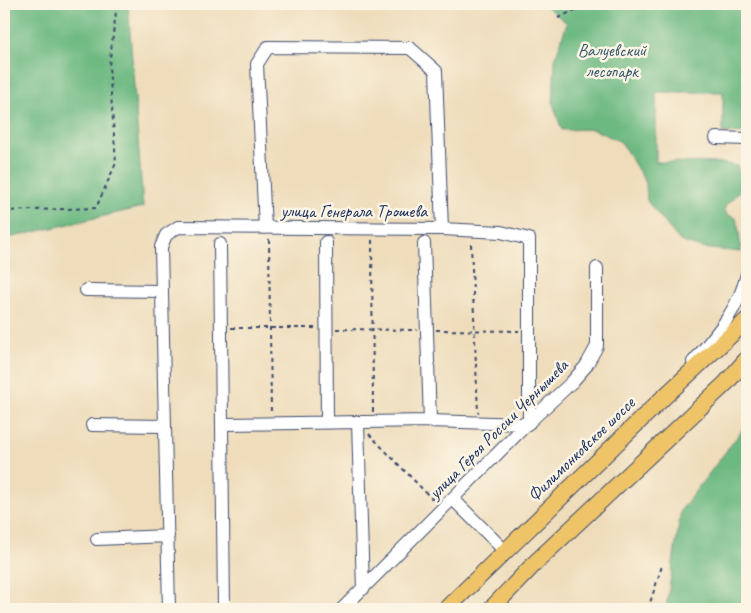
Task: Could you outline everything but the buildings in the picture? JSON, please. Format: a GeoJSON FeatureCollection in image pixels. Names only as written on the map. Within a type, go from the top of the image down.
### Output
{"type":"FeatureCollection","features":[{"type":"Feature","properties":{"kind":"main road","name":"Филимонковское шоссе"},"geometry":{"type":"LineString","coordinates":[[446,609],[663,398],[747,320]]}},
{"type":"Feature","properties":{"kind":"main road"},"geometry":{"type":"LineString","coordinates":[[491,609],[537,561],[726,383],[747,360]]}},
{"type":"Feature","properties":{"kind":"street"},"geometry":{"type":"LineString","coordinates":[[267,234],[257,64],[268,47],[410,48],[436,71],[442,229]]}},
{"type":"Feature","properties":{"kind":"street"},"geometry":{"type":"LineString","coordinates":[[716,138],[747,139]]}},
{"type":"Feature","properties":{"kind":"street","name":"улица Генерала Трошева"},"geometry":{"type":"LineString","coordinates":[[162,290],[161,247],[166,235],[178,227],[267,234],[442,229],[501,232],[529,239],[529,331]]}},
{"type":"Feature","properties":{"kind":"street"},"geometry":{"type":"LineString","coordinates":[[326,242],[327,423]]}},
{"type":"Feature","properties":{"kind":"street"},"geometry":{"type":"LineString","coordinates":[[424,243],[430,421]]}},
{"type":"Feature","properties":{"kind":"street"},"geometry":{"type":"LineString","coordinates":[[220,244],[224,609]]}},
{"type":"Feature","properties":{"kind":"street","name":"улица Героя России Чернышева"},"geometry":{"type":"LineString","coordinates":[[342,609],[586,366],[597,346],[597,268]]}},
{"type":"Feature","properties":{"kind":"street"},"geometry":{"type":"LineString","coordinates":[[663,398],[726,322],[744,288],[747,274]]}},
{"type":"Feature","properties":{"kind":"street"},"geometry":{"type":"LineString","coordinates":[[86,290],[162,290],[169,609]]}},
{"type":"Feature","properties":{"kind":"street"},"geometry":{"type":"LineString","coordinates":[[223,424],[430,421],[528,423],[529,331]]}},
{"type":"Feature","properties":{"kind":"street"},"geometry":{"type":"LineString","coordinates":[[358,422],[363,589]]}},
{"type":"Feature","properties":{"kind":"street"},"geometry":{"type":"LineString","coordinates":[[92,425],[165,426]]}},
{"type":"Feature","properties":{"kind":"street"},"geometry":{"type":"LineString","coordinates":[[453,499],[505,551]]}},
{"type":"Feature","properties":{"kind":"street"},"geometry":{"type":"LineString","coordinates":[[97,538],[168,536]]}},
{"type":"Feature","properties":{"kind":"path"},"geometry":{"type":"LineString","coordinates":[[4,6],[9,4]]}},
{"type":"Feature","properties":{"kind":"path"},"geometry":{"type":"LineString","coordinates":[[4,211],[96,208],[116,162],[109,66],[117,4]]}},
{"type":"Feature","properties":{"kind":"path"},"geometry":{"type":"LineString","coordinates":[[558,18],[588,4]]}},
{"type":"Feature","properties":{"kind":"path"},"geometry":{"type":"LineString","coordinates":[[267,234],[271,424]]}},
{"type":"Feature","properties":{"kind":"path"},"geometry":{"type":"LineString","coordinates":[[372,239],[373,422]]}},
{"type":"Feature","properties":{"kind":"path"},"geometry":{"type":"LineString","coordinates":[[471,244],[478,423]]}},
{"type":"Feature","properties":{"kind":"path"},"geometry":{"type":"LineString","coordinates":[[222,328],[529,331]]}},
{"type":"Feature","properties":{"kind":"path"},"geometry":{"type":"LineString","coordinates":[[358,422],[442,510]]}},
{"type":"Feature","properties":{"kind":"path"},"geometry":{"type":"LineString","coordinates":[[648,609],[662,566]]}},
{"type":"Feature","properties":{"kind":"green space"},"geometry":{"type":"Polygon","coordinates":[[[4,4],[128,4],[143,207],[4,239],[4,4]]]}},
{"type":"Feature","properties":{"kind":"green space","name":"Валуевский лесопарк"},"geometry":{"type":"Polygon","coordinates":[[[543,4],[747,4],[747,132],[723,133],[723,92],[656,92],[656,162],[722,163],[737,166],[743,188],[725,206],[726,214],[736,218],[741,252],[701,248],[680,241],[647,201],[646,183],[621,142],[593,129],[562,130],[553,104],[555,59],[567,23],[543,4]]]}},
{"type":"Feature","properties":{"kind":"green space"},"geometry":{"type":"Polygon","coordinates":[[[747,424],[747,602],[732,606],[730,609],[666,609],[681,510],[747,424]]]}}]}
